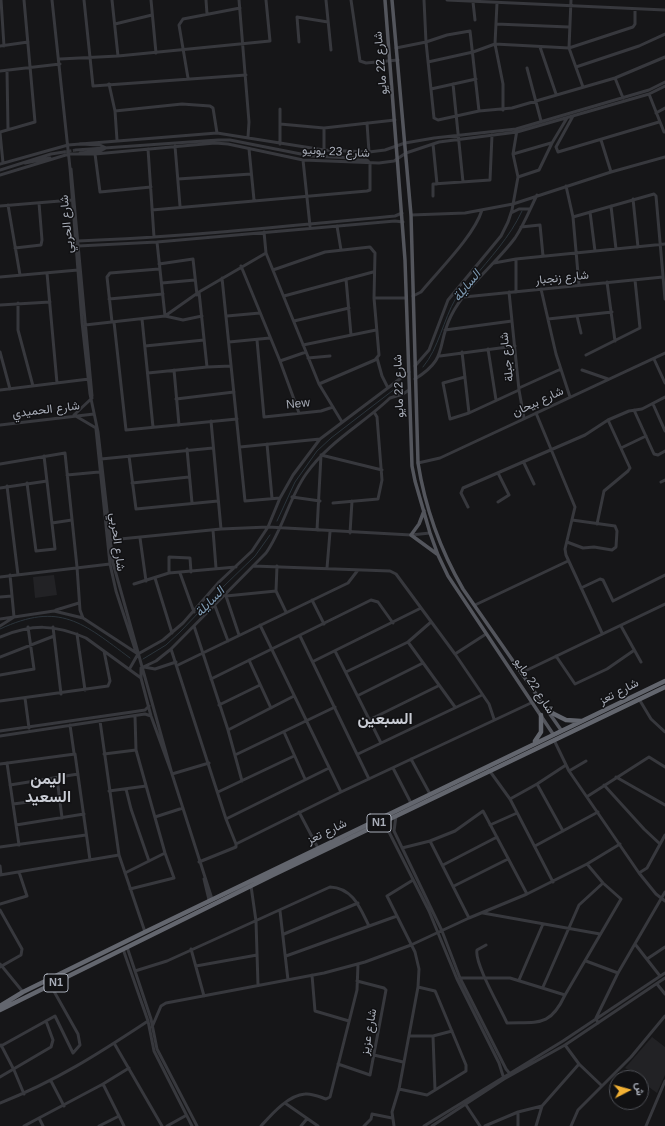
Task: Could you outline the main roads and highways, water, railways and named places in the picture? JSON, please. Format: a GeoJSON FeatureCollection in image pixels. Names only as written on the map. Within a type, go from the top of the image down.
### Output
{"type":"FeatureCollection","features":[{"type":"Feature","properties":{"kind":"highway","name":"شارع تعز"},"geometry":{"type":"LineString","coordinates":[[0,1010],[51,986],[145,932],[665,681]]}},
{"type":"Feature","properties":{"kind":"highway","name":"شارع تعز"},"geometry":{"type":"LineString","coordinates":[[0,1006],[23,992],[94,960],[125,948],[377,824],[665,687]]}},
{"type":"Feature","properties":{"kind":"highway"},"geometry":{"type":"LineString","coordinates":[[643,691],[646,696]]}},
{"type":"Feature","properties":{"kind":"highway"},"geometry":{"type":"LineString","coordinates":[[550,712],[566,720],[582,721]]}},
{"type":"Feature","properties":{"kind":"highway"},"geometry":{"type":"LineString","coordinates":[[534,743],[541,732],[541,715]]}},
{"type":"Feature","properties":{"kind":"highway","name":"N1"},"geometry":{"type":"LineString","coordinates":[[0,1003],[14,997]]}},
{"type":"Feature","properties":{"kind":"highway","name":"N1"},"geometry":{"type":"LineString","coordinates":[[0,1013],[16,1002]]}},
{"type":"Feature","properties":{"kind":"main road","name":"شارع 22 مايو"},"geometry":{"type":"LineString","coordinates":[[386,0],[402,213],[412,466],[430,533],[438,555],[458,593],[516,676],[553,734]]}},
{"type":"Feature","properties":{"kind":"main road","name":"شارع 22 مايو"},"geometry":{"type":"LineString","coordinates":[[392,0],[411,215],[415,379],[420,479],[436,531],[453,572],[561,730]]}},
{"type":"Feature","properties":{"kind":"main road"},"geometry":{"type":"LineString","coordinates":[[409,372],[415,366]]}},
{"type":"Feature","properties":{"kind":"main road"},"geometry":{"type":"LineString","coordinates":[[409,390],[415,379]]}},
{"type":"Feature","properties":{"kind":"main road"},"geometry":{"type":"LineString","coordinates":[[424,511],[419,524],[411,535],[438,555]]}},
{"type":"Feature","properties":{"kind":"main road"},"geometry":{"type":"LineString","coordinates":[[430,533],[436,531]]}},
{"type":"Feature","properties":{"kind":"main road"},"geometry":{"type":"LineString","coordinates":[[486,634],[492,630]]}},
{"type":"Feature","properties":{"kind":"main road"},"geometry":{"type":"LineString","coordinates":[[516,676],[521,673]]}},
{"type":"Feature","properties":{"kind":"waterway","name":"السايلة"},"geometry":{"type":"LineString","coordinates":[[423,367],[437,343],[448,315],[459,293],[472,280],[499,247],[512,230],[522,211]]}},
{"type":"Feature","properties":{"kind":"waterway","name":"السايلة"},"geometry":{"type":"LineString","coordinates":[[277,521],[295,482],[317,451],[331,438],[396,388]]}},
{"type":"Feature","properties":{"kind":"waterway","name":"السايلة"},"geometry":{"type":"LineString","coordinates":[[143,659],[166,645],[180,632],[255,556],[270,535]]}},
{"type":"Feature","properties":{"kind":"waterway","name":"السايلة"},"geometry":{"type":"LineString","coordinates":[[0,629],[21,621],[39,617],[55,617],[70,620],[84,626],[130,658]]}},
{"type":"Feature","properties":{"kind":"tunnel"},"geometry":{"type":"LineString","coordinates":[[64,152],[76,150]]}},
{"type":"Feature","properties":{"kind":"district","name":"السبعين"},"geometry":{"type":"Point","coordinates":[385,720]}},
{"type":"Feature","properties":{"kind":"district","name":"اليمن السعيد"},"geometry":{"type":"Point","coordinates":[48,789]}}]}
